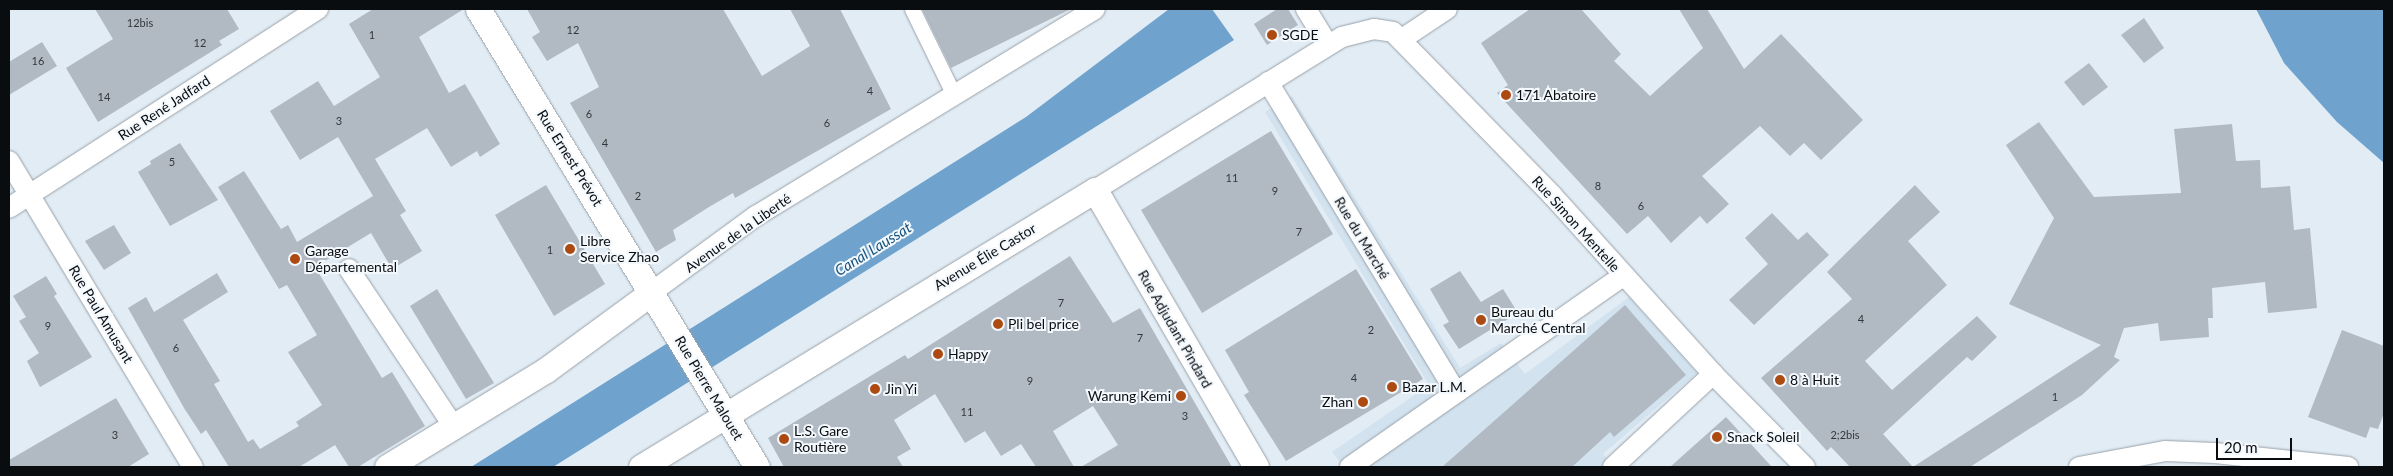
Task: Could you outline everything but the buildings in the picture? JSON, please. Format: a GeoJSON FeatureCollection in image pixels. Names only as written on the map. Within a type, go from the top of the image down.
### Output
{"type":"FeatureCollection","features":[{"type":"Feature","properties":{"kind":"street","name":"Rue René Jadfard"},"geometry":{"type":"LineString","coordinates":[[9,208],[318,9]]}},
{"type":"Feature","properties":{"kind":"street","name":"Rue Ernest Prévot"},"geometry":{"type":"LineString","coordinates":[[478,9],[657,300]]}},
{"type":"Feature","properties":{"kind":"street"},"geometry":{"type":"LineString","coordinates":[[912,9],[954,95]]}},
{"type":"Feature","properties":{"kind":"street","name":"Avenue de la Liberté"},"geometry":{"type":"LineString","coordinates":[[387,467],[657,300],[756,216],[1095,9]]}},
{"type":"Feature","properties":{"kind":"street"},"geometry":{"type":"LineString","coordinates":[[1306,9],[1328,44]]}},
{"type":"Feature","properties":{"kind":"street"},"geometry":{"type":"LineString","coordinates":[[1402,39],[1447,9]]}},
{"type":"Feature","properties":{"kind":"street","name":"Rue Simon Mentelle"},"geometry":{"type":"LineString","coordinates":[[1328,44],[1349,34],[1374,28],[1387,30],[1402,39],[1552,195],[1713,374],[1805,467]]}},
{"type":"Feature","properties":{"kind":"street","name":"Avenue Élie Castor"},"geometry":{"type":"LineString","coordinates":[[640,467],[1095,190],[1328,44]]}},
{"type":"Feature","properties":{"kind":"street","name":"Rue du Marché"},"geometry":{"type":"LineString","coordinates":[[1268,82],[1456,393]]}},
{"type":"Feature","properties":{"kind":"street","name":"Rue Paul Amusant"},"geometry":{"type":"LineString","coordinates":[[9,161],[193,467]]}},
{"type":"Feature","properties":{"kind":"street","name":"Rue Adjudant Pindard"},"geometry":{"type":"LineString","coordinates":[[1095,190],[1256,467]]}},
{"type":"Feature","properties":{"kind":"street"},"geometry":{"type":"LineString","coordinates":[[349,269],[454,427]]}},
{"type":"Feature","properties":{"kind":"street"},"geometry":{"type":"LineString","coordinates":[[1350,467],[1623,276]]}},
{"type":"Feature","properties":{"kind":"street","name":"Rue Pierre Malouet"},"geometry":{"type":"LineString","coordinates":[[657,300],[757,467]]}},
{"type":"Feature","properties":{"kind":"street"},"geometry":{"type":"LineString","coordinates":[[1614,467],[1713,374]]}},
{"type":"Feature","properties":{"kind":"street"},"geometry":{"type":"LineString","coordinates":[[2079,467],[2105,460],[2165,451],[2215,453],[2348,467]]}},
{"type":"Feature","properties":{"kind":"shaded area"},"geometry":{"type":"Polygon","coordinates":[[[1292,96],[1460,368],[1501,343],[1525,374],[1629,297],[1697,373],[1603,454],[1615,467],[1344,467],[1332,452],[1429,385],[1265,112],[1292,96]]]}},
{"type":"Feature","properties":{"kind":"water","name":"Canal Laussat"},"geometry":{"type":"Polygon","coordinates":[[[1169,9],[1212,9],[1234,40],[553,467],[471,467],[1026,117],[1169,9]]]}},
{"type":"Feature","properties":{"kind":"water"},"geometry":{"type":"Polygon","coordinates":[[[2256,9],[2384,9],[2384,163],[2337,122],[2284,63],[2256,9]]]}},
{"type":"Feature","properties":{"kind":"place","name":"SGDE"},"geometry":{"type":"Point","coordinates":[1272,35]}},
{"type":"Feature","properties":{"kind":"place","name":"171 Abatoire"},"geometry":{"type":"Point","coordinates":[1506,95]}},
{"type":"Feature","properties":{"kind":"place","name":"Libre Service Zhao"},"geometry":{"type":"Point","coordinates":[570,249]}},
{"type":"Feature","properties":{"kind":"place","name":"Garage Départemental"},"geometry":{"type":"Point","coordinates":[295,259]}},
{"type":"Feature","properties":{"kind":"place","name":"Bureau du Marché Central"},"geometry":{"type":"Point","coordinates":[1481,320]}},
{"type":"Feature","properties":{"kind":"place","name":"Pli bel price"},"geometry":{"type":"Point","coordinates":[998,324]}},
{"type":"Feature","properties":{"kind":"place","name":"Happy"},"geometry":{"type":"Point","coordinates":[938,354]}},
{"type":"Feature","properties":{"kind":"place","name":"8 à Huit"},"geometry":{"type":"Point","coordinates":[1780,380]}},
{"type":"Feature","properties":{"kind":"place","name":"Bazar L.M."},"geometry":{"type":"Point","coordinates":[1392,387]}},
{"type":"Feature","properties":{"kind":"place","name":"Jin Yi"},"geometry":{"type":"Point","coordinates":[875,389]}},
{"type":"Feature","properties":{"kind":"place","name":"Warung Kemi"},"geometry":{"type":"Point","coordinates":[1181,396]}},
{"type":"Feature","properties":{"kind":"place","name":"Zhan"},"geometry":{"type":"Point","coordinates":[1363,402]}},
{"type":"Feature","properties":{"kind":"place","name":"Snack Soleil"},"geometry":{"type":"Point","coordinates":[1717,437]}},
{"type":"Feature","properties":{"kind":"place","name":"L.S. Gare Routière"},"geometry":{"type":"Point","coordinates":[784,439]}}]}
